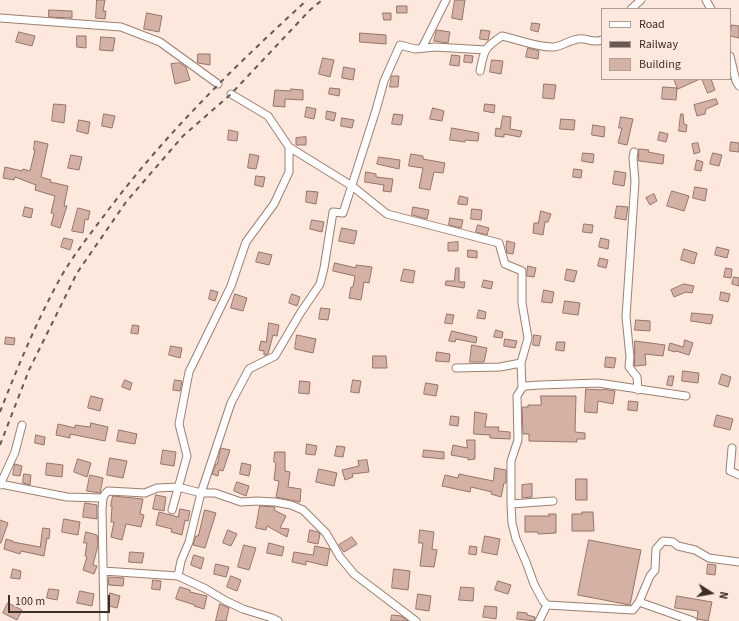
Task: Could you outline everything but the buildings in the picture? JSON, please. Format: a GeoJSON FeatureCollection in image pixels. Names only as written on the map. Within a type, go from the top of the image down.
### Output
{"type":"FeatureCollection","features":[{"type":"Feature","properties":{"kind":"street"},"geometry":{"type":"LineString","coordinates":[[422,48],[446,0]]}},
{"type":"Feature","properties":{"kind":"street"},"geometry":{"type":"LineString","coordinates":[[632,8],[641,0]]}},
{"type":"Feature","properties":{"kind":"street"},"geometry":{"type":"LineString","coordinates":[[0,18],[121,27],[160,42],[218,84]]}},
{"type":"Feature","properties":{"kind":"street"},"geometry":{"type":"LineString","coordinates":[[480,71],[483,56],[488,46],[502,36],[530,44],[554,47],[579,38],[596,42],[601,40]]}},
{"type":"Feature","properties":{"kind":"street"},"geometry":{"type":"LineString","coordinates":[[178,576],[202,493],[231,403],[250,369],[275,356],[301,312],[320,284],[333,212],[343,213],[384,81],[394,54],[400,45],[415,49],[435,47],[486,50]]}},
{"type":"Feature","properties":{"kind":"street"},"geometry":{"type":"LineString","coordinates":[[731,60],[736,81],[739,86]]}},
{"type":"Feature","properties":{"kind":"street"},"geometry":{"type":"LineString","coordinates":[[231,94],[268,116],[289,147],[352,186],[386,214],[499,243],[505,264],[522,270],[522,303],[528,338],[521,363],[522,388],[517,396],[518,440],[511,461],[512,523],[516,539],[534,584],[547,605]]}},
{"type":"Feature","properties":{"kind":"street"},"geometry":{"type":"LineString","coordinates":[[172,510],[187,456],[179,424],[188,372],[231,286],[246,242],[274,204],[289,172],[289,147]]}},
{"type":"Feature","properties":{"kind":"street"},"geometry":{"type":"LineString","coordinates":[[634,152],[633,158],[635,181],[626,316],[630,357],[629,367],[637,377],[638,390]]}},
{"type":"Feature","properties":{"kind":"street"},"geometry":{"type":"LineString","coordinates":[[456,368],[500,367],[521,363]]}},
{"type":"Feature","properties":{"kind":"street"},"geometry":{"type":"LineString","coordinates":[[522,388],[526,386],[540,385],[598,383],[686,396]]}},
{"type":"Feature","properties":{"kind":"street"},"geometry":{"type":"LineString","coordinates":[[22,425],[15,452],[0,485],[68,497],[103,498]]}},
{"type":"Feature","properties":{"kind":"street"},"geometry":{"type":"LineString","coordinates":[[732,448],[730,471],[739,475]]}},
{"type":"Feature","properties":{"kind":"street"},"geometry":{"type":"LineString","coordinates":[[104,621],[103,498],[105,494],[108,491],[145,493],[157,488],[178,487],[202,493],[215,493],[241,502],[275,502],[291,505],[303,510],[326,534],[340,557],[354,574],[416,621]]}},
{"type":"Feature","properties":{"kind":"street"},"geometry":{"type":"LineString","coordinates":[[511,504],[553,501]]}},
{"type":"Feature","properties":{"kind":"street"},"geometry":{"type":"LineString","coordinates":[[547,605],[633,610],[639,602],[650,576],[655,570],[656,549],[663,541],[673,542],[678,546],[695,550],[709,558],[739,562]]}},
{"type":"Feature","properties":{"kind":"street"},"geometry":{"type":"LineString","coordinates":[[103,571],[178,576],[243,609],[278,621]]}},
{"type":"Feature","properties":{"kind":"street"},"geometry":{"type":"LineString","coordinates":[[639,602],[693,621]]}},
{"type":"Feature","properties":{"kind":"street"},"geometry":{"type":"LineString","coordinates":[[539,621],[547,605]]}},
{"type":"Feature","properties":{"kind":"railway"},"geometry":{"type":"LineString","coordinates":[[0,412],[21,360],[45,308],[62,275],[89,236],[129,184],[177,128],[227,76],[307,0]]}},
{"type":"Feature","properties":{"kind":"railway"},"geometry":{"type":"LineString","coordinates":[[0,445],[29,370],[77,273],[126,202],[183,136],[231,94],[310,10],[322,0]]}}]}
